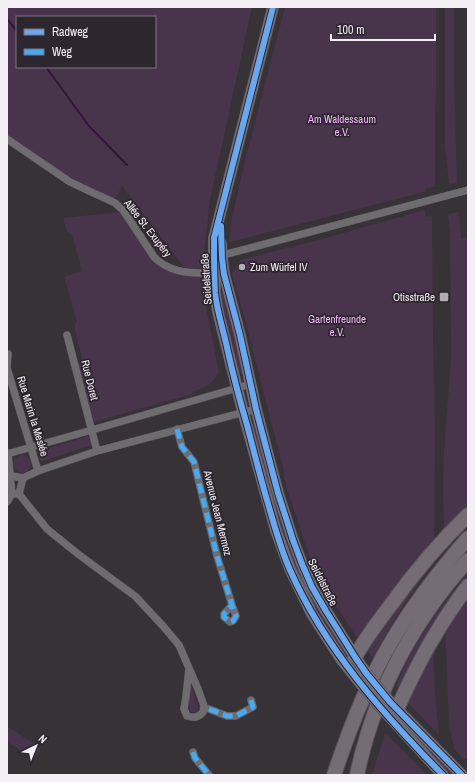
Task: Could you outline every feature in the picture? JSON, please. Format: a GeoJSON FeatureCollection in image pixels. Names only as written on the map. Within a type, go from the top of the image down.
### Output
{"type":"FeatureCollection","features":[{"type":"Feature","properties":{"kind":"highway"},"geometry":{"type":"LineString","coordinates":[[352,663],[371,631],[400,592],[433,552],[468,515]]}},
{"type":"Feature","properties":{"kind":"highway"},"geometry":{"type":"LineString","coordinates":[[334,775],[354,719],[379,664],[390,644],[430,583],[447,561],[468,538]]}},
{"type":"Feature","properties":{"kind":"highway"},"geometry":{"type":"LineString","coordinates":[[357,775],[364,744],[372,719],[401,654],[438,596],[468,560]]}},
{"type":"Feature","properties":{"kind":"highway"},"geometry":{"type":"LineString","coordinates":[[391,710],[433,638],[468,586]]}},
{"type":"Feature","properties":{"kind":"main road","name":"Seidelstraße"},"geometry":{"type":"LineString","coordinates":[[273,7],[221,212],[216,293],[218,312],[243,412],[276,531],[290,569],[312,614],[329,640],[352,663],[366,673],[391,710]]}},
{"type":"Feature","properties":{"kind":"main road","name":"Seidelstraße"},"geometry":{"type":"LineString","coordinates":[[218,261],[226,280],[238,326],[256,409],[278,493],[302,564],[361,684],[391,710]]}},
{"type":"Feature","properties":{"kind":"main road"},"geometry":{"type":"LineString","coordinates":[[391,710],[443,775]]}},
{"type":"Feature","properties":{"kind":"main road"},"geometry":{"type":"LineString","coordinates":[[391,710],[462,775]]}},
{"type":"Feature","properties":{"kind":"street","name":"Allée St. Exupéry"},"geometry":{"type":"LineString","coordinates":[[7,139],[70,182],[108,200],[123,210],[154,257],[165,266],[187,273],[195,273],[203,272],[218,261]]}},
{"type":"Feature","properties":{"kind":"street"},"geometry":{"type":"LineString","coordinates":[[218,261],[227,254],[468,190]]}},
{"type":"Feature","properties":{"kind":"street","name":"Rue Doret"},"geometry":{"type":"LineString","coordinates":[[67,335],[92,430]]}},
{"type":"Feature","properties":{"kind":"street","name":"Rue Marin la Meslée"},"geometry":{"type":"LineString","coordinates":[[8,354],[7,368],[38,471]]}},
{"type":"Feature","properties":{"kind":"street"},"geometry":{"type":"LineString","coordinates":[[188,669],[184,709],[187,716],[194,718],[203,712],[204,706],[178,645],[163,626],[135,596],[47,529],[16,494],[8,475],[7,453],[251,384]]}},
{"type":"Feature","properties":{"kind":"street"},"geometry":{"type":"LineString","coordinates":[[8,475],[23,478],[38,471],[97,451],[256,409]]}},
{"type":"Feature","properties":{"kind":"street","name":"Avenue Jean Mermoz"},"geometry":{"type":"LineString","coordinates":[[177,429],[182,447],[194,462],[217,556],[232,605]]}},
{"type":"Feature","properties":{"kind":"street"},"geometry":{"type":"LineString","coordinates":[[92,430],[97,451]]}},
{"type":"Feature","properties":{"kind":"street"},"geometry":{"type":"LineString","coordinates":[[7,502],[16,494],[23,478]]}},
{"type":"Feature","properties":{"kind":"street"},"geometry":{"type":"LineString","coordinates":[[209,709],[227,716],[236,716],[253,707],[251,700]]}},
{"type":"Feature","properties":{"kind":"street"},"geometry":{"type":"LineString","coordinates":[[193,752],[194,758],[209,775]]}},
{"type":"Feature","properties":{"kind":"green space"},"geometry":{"type":"Polygon","coordinates":[[[7,7],[252,7],[210,200],[202,270],[186,270],[122,186],[115,199],[68,178],[7,135],[7,7]]]}},
{"type":"Feature","properties":{"kind":"green space","name":"Am Waldessaum e.V."},"geometry":{"type":"Polygon","coordinates":[[[285,7],[436,7],[435,187],[426,188],[424,192],[231,242],[229,240],[232,218],[243,169],[285,7]]]}},
{"type":"Feature","properties":{"kind":"green space"},"geometry":{"type":"Polygon","coordinates":[[[445,7],[454,7],[454,80],[457,183],[449,184],[445,146],[445,7]]]}},
{"type":"Feature","properties":{"kind":"green space","name":"Gartenfreunde e.V."},"geometry":{"type":"Polygon","coordinates":[[[425,210],[425,217],[432,216],[435,435],[434,544],[374,614],[360,636],[357,638],[330,596],[309,556],[285,483],[283,467],[232,274],[240,260],[425,210]]]}},
{"type":"Feature","properties":{"kind":"green space"},"geometry":{"type":"Polygon","coordinates":[[[121,212],[154,260],[203,278],[203,292],[219,372],[211,383],[192,392],[193,394],[94,422],[77,367],[82,358],[74,326],[77,322],[64,277],[82,271],[72,235],[67,232],[63,218],[121,212]]]}},
{"type":"Feature","properties":{"kind":"green space"},"geometry":{"type":"Polygon","coordinates":[[[459,212],[461,238],[468,237],[468,508],[444,532],[444,450],[451,359],[450,233],[448,214],[459,212]]]}},
{"type":"Feature","properties":{"kind":"green space"},"geometry":{"type":"Polygon","coordinates":[[[223,290],[245,373],[237,375],[221,300],[223,290]]]}},
{"type":"Feature","properties":{"kind":"green space"},"geometry":{"type":"Polygon","coordinates":[[[255,426],[286,539],[316,604],[346,651],[343,654],[317,614],[286,548],[251,427],[255,426]]]}},
{"type":"Feature","properties":{"kind":"green space"},"geometry":{"type":"Polygon","coordinates":[[[88,436],[91,445],[41,462],[37,452],[88,436]]]}},
{"type":"Feature","properties":{"kind":"green space"},"geometry":{"type":"Polygon","coordinates":[[[22,455],[28,458],[31,464],[28,470],[22,473],[16,470],[13,464],[16,458],[22,455]]]}},
{"type":"Feature","properties":{"kind":"green space"},"geometry":{"type":"Polygon","coordinates":[[[468,524],[441,554],[413,591],[373,658],[366,649],[430,561],[468,524]]]}},
{"type":"Feature","properties":{"kind":"green space"},"geometry":{"type":"Polygon","coordinates":[[[468,572],[468,578],[444,612],[400,693],[396,687],[402,671],[418,641],[437,612],[468,572]]]}},
{"type":"Feature","properties":{"kind":"green space"},"geometry":{"type":"Polygon","coordinates":[[[468,594],[468,758],[464,760],[454,749],[449,726],[445,624],[468,594]]]}},
{"type":"Feature","properties":{"kind":"green space"},"geometry":{"type":"Polygon","coordinates":[[[433,646],[435,693],[439,735],[406,701],[433,646]]]}},
{"type":"Feature","properties":{"kind":"green space"},"geometry":{"type":"Polygon","coordinates":[[[190,681],[198,707],[198,711],[195,713],[190,711],[189,706],[190,681]]]}},
{"type":"Feature","properties":{"kind":"green space"},"geometry":{"type":"Polygon","coordinates":[[[402,720],[456,775],[451,775],[400,723],[402,720]]]}},
{"type":"Feature","properties":{"kind":"green space"},"geometry":{"type":"Polygon","coordinates":[[[7,728],[10,728],[39,747],[40,751],[36,757],[32,758],[7,742],[7,728]]]}},
{"type":"Feature","properties":{"kind":"green space"},"geometry":{"type":"Polygon","coordinates":[[[385,733],[427,775],[372,775],[385,733]]]}},
{"type":"Feature","properties":{"kind":"waterway"},"geometry":{"type":"LineString","coordinates":[[7,19],[16,30]]}},
{"type":"Feature","properties":{"kind":"waterway"},"geometry":{"type":"LineString","coordinates":[[47,68],[89,126],[127,165]]}},
{"type":"Feature","properties":{"kind":"marked path"},"geometry":{"type":"LineString","coordinates":[[177,429],[182,447],[194,462],[217,556],[232,605],[224,614],[224,617],[230,622],[233,621],[236,616],[232,605]]}},
{"type":"Feature","properties":{"kind":"marked path"},"geometry":{"type":"LineString","coordinates":[[209,709],[227,716],[236,716],[253,707],[251,700]]}},
{"type":"Feature","properties":{"kind":"marked path"},"geometry":{"type":"LineString","coordinates":[[193,752],[195,758],[209,775]]}},
{"type":"Feature","properties":{"kind":"cycle path"},"geometry":{"type":"LineString","coordinates":[[273,7],[214,238],[215,293],[218,312],[263,487],[278,539],[290,570],[304,599],[320,627],[357,679],[377,704],[443,775]]}},
{"type":"Feature","properties":{"kind":"cycle path"},"geometry":{"type":"LineString","coordinates":[[221,226],[224,274],[240,335],[256,409],[278,493],[293,540],[312,587],[366,673],[390,702],[462,775]]}},
{"type":"Feature","properties":{"kind":"place","name":"Zum Würfel IV"},"geometry":{"type":"Point","coordinates":[242,267]}},
{"type":"Feature","properties":{"kind":"place","name":"Otisstraße"},"geometry":{"type":"Point","coordinates":[444,297]}}]}
